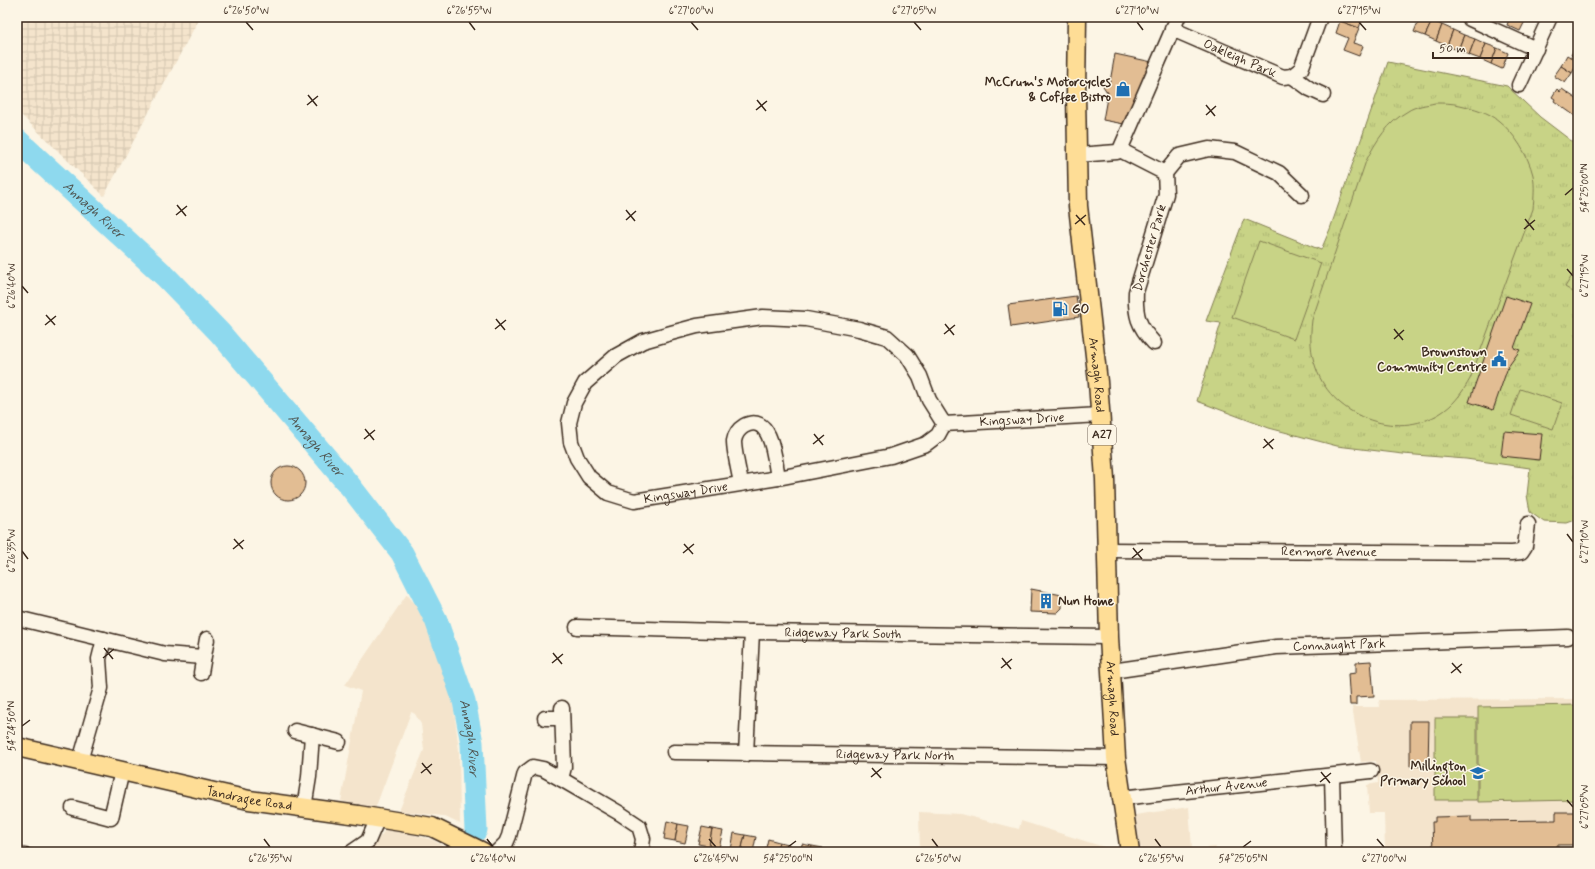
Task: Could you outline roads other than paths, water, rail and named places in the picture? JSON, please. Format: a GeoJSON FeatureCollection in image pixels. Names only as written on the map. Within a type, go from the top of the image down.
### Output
{"type":"FeatureCollection","features":[{"type":"Feature","properties":{"kind":"main road","name":"Armagh Road"},"geometry":{"type":"LineString","coordinates":[[1077,17],[1078,206],[1097,367],[1105,479],[1109,637],[1116,758],[1130,852]]}},
{"type":"Feature","properties":{"kind":"main road","name":"Tandragee Road"},"geometry":{"type":"LineString","coordinates":[[17,747],[249,800],[432,827],[486,851]]}},
{"type":"Feature","properties":{"kind":"street","name":"Oakleigh Park"},"geometry":{"type":"LineString","coordinates":[[1175,23],[1284,77],[1292,76],[1301,69],[1320,17]]}},
{"type":"Feature","properties":{"kind":"street"},"geometry":{"type":"LineString","coordinates":[[1471,17],[1470,19],[1536,49]]}},
{"type":"Feature","properties":{"kind":"street"},"geometry":{"type":"LineString","coordinates":[[1519,85],[1550,17]]}},
{"type":"Feature","properties":{"kind":"street"},"geometry":{"type":"LineString","coordinates":[[1077,155],[1117,152],[1120,150],[1175,23]]}},
{"type":"Feature","properties":{"kind":"street"},"geometry":{"type":"LineString","coordinates":[[1292,76],[1310,89],[1323,95]]}},
{"type":"Feature","properties":{"kind":"street"},"geometry":{"type":"LineString","coordinates":[[1120,150],[1165,173],[1179,156],[1209,150],[1235,152],[1279,173],[1302,195]]}},
{"type":"Feature","properties":{"kind":"street","name":"Dorchester Park"},"geometry":{"type":"LineString","coordinates":[[1154,343],[1143,332],[1136,309],[1136,292],[1166,194],[1165,173]]}},
{"type":"Feature","properties":{"kind":"street","name":"Kingsway Drive"},"geometry":{"type":"LineString","coordinates":[[764,317],[806,319],[859,329],[887,337],[907,354],[920,376],[929,400],[944,424],[938,435],[926,444],[891,456],[778,478],[634,501],[608,493],[589,477],[577,458],[571,442],[569,423],[574,403],[586,383],[616,356],[643,341],[698,326],[764,317]]}},
{"type":"Feature","properties":{"kind":"street","name":"Kingsway Drive"},"geometry":{"type":"LineString","coordinates":[[944,424],[1100,415]]}},
{"type":"Feature","properties":{"kind":"street"},"geometry":{"type":"LineString","coordinates":[[741,483],[734,441],[738,431],[751,423],[759,425],[766,430],[770,438],[778,478]]}},
{"type":"Feature","properties":{"kind":"street","name":"Renmore Avenue"},"geometry":{"type":"LineString","coordinates":[[1107,550],[1512,553],[1521,552],[1525,546],[1528,524]]}},
{"type":"Feature","properties":{"kind":"street"},"geometry":{"type":"LineString","coordinates":[[17,618],[165,654],[203,657]]}},
{"type":"Feature","properties":{"kind":"street","name":"Ridgeway Park South"},"geometry":{"type":"LineString","coordinates":[[577,627],[752,632],[1109,637]]}},
{"type":"Feature","properties":{"kind":"street"},"geometry":{"type":"LineString","coordinates":[[746,754],[752,632]]}},
{"type":"Feature","properties":{"kind":"street","name":"Connaught Park"},"geometry":{"type":"LineString","coordinates":[[1112,671],[1276,647],[1568,637]]}},
{"type":"Feature","properties":{"kind":"street"},"geometry":{"type":"LineString","coordinates":[[80,761],[101,688],[99,659],[104,639]]}},
{"type":"Feature","properties":{"kind":"street"},"geometry":{"type":"LineString","coordinates":[[201,673],[207,639]]}},
{"type":"Feature","properties":{"kind":"street"},"geometry":{"type":"LineString","coordinates":[[545,718],[562,713],[564,767],[561,779]]}},
{"type":"Feature","properties":{"kind":"street"},"geometry":{"type":"LineString","coordinates":[[296,731],[339,742]]}},
{"type":"Feature","properties":{"kind":"street"},"geometry":{"type":"LineString","coordinates":[[304,808],[309,778],[312,735]]}},
{"type":"Feature","properties":{"kind":"street","name":"Ridgeway Park North"},"geometry":{"type":"LineString","coordinates":[[674,752],[1116,758]]}},
{"type":"Feature","properties":{"kind":"street"},"geometry":{"type":"LineString","coordinates":[[486,851],[506,843],[510,836],[525,773],[533,767],[542,769],[561,779],[622,814],[639,826],[645,851]]}},
{"type":"Feature","properties":{"kind":"street"},"geometry":{"type":"LineString","coordinates":[[73,808],[111,818],[122,771]]}},
{"type":"Feature","properties":{"kind":"street","name":"Arthur Avenue"},"geometry":{"type":"LineString","coordinates":[[1121,798],[1371,771]]}},
{"type":"Feature","properties":{"kind":"street"},"geometry":{"type":"LineString","coordinates":[[1332,776],[1334,852]]}},
{"type":"Feature","properties":{"kind":"street"},"geometry":{"type":"LineString","coordinates":[[352,852],[368,841],[378,818]]}},
{"type":"Feature","properties":{"kind":"waterway","name":"Annagh River"},"geometry":{"type":"LineString","coordinates":[[17,140],[166,277],[220,333],[350,486],[402,553],[436,620],[464,701],[472,743],[476,830]]}},
{"type":"Feature","properties":{"kind":"railway"},"geometry":{"type":"LineString","coordinates":[[17,848],[36,852]]}},
{"type":"Feature","properties":{"kind":"place","name":"McCrum's Motorcycles & Coffee Bistro"},"geometry":{"type":"Point","coordinates":[1123,89]}},
{"type":"Feature","properties":{"kind":"place","name":"GO"},"geometry":{"type":"Point","coordinates":[1060,309]}},
{"type":"Feature","properties":{"kind":"place","name":"Brownstown Community Centre"},"geometry":{"type":"Point","coordinates":[1499,359]}},
{"type":"Feature","properties":{"kind":"place","name":"Nun Home"},"geometry":{"type":"Point","coordinates":[1046,601]}},
{"type":"Feature","properties":{"kind":"place","name":"Millington Primary School"},"geometry":{"type":"Point","coordinates":[1478,773]}}]}
